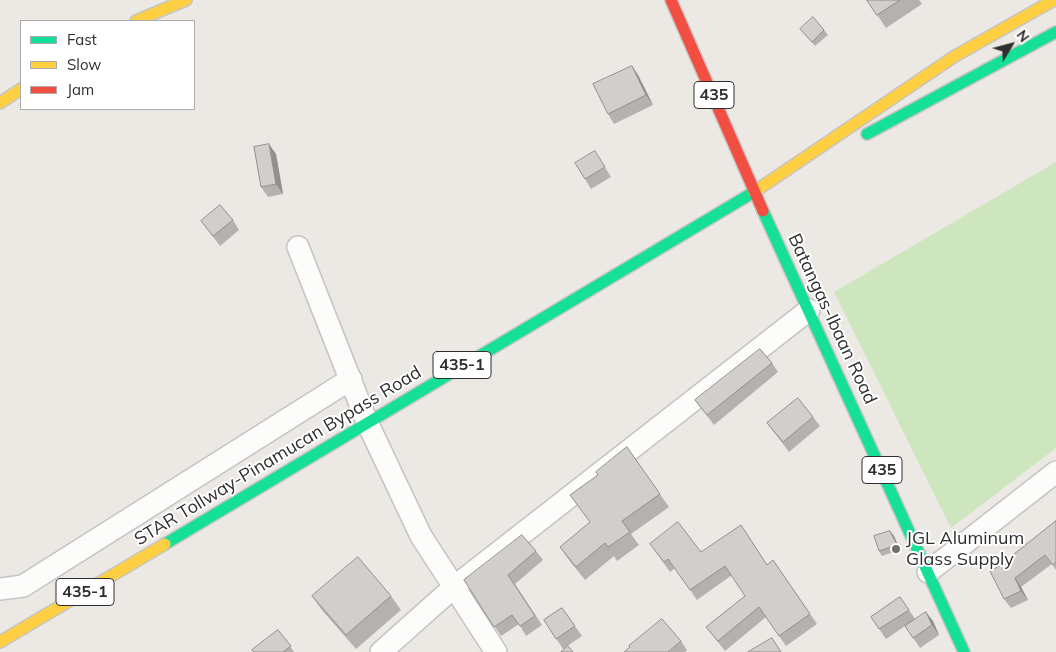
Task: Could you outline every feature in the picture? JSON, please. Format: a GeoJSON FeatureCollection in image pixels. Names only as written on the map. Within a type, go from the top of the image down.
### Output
{"type":"FeatureCollection","features":[{"type":"Feature","properties":{"kind":"main road"},"geometry":{"type":"LineString","coordinates":[[138,20],[186,0]]}},
{"type":"Feature","properties":{"kind":"main road","name":"Batangas-Ibaan Road"},"geometry":{"type":"LineString","coordinates":[[671,0],[754,192],[964,652]]}},
{"type":"Feature","properties":{"kind":"main road"},"geometry":{"type":"LineString","coordinates":[[754,192],[955,56],[1054,0]]}},
{"type":"Feature","properties":{"kind":"main road"},"geometry":{"type":"LineString","coordinates":[[754,192],[970,80],[1056,32]]}},
{"type":"Feature","properties":{"kind":"main road"},"geometry":{"type":"LineString","coordinates":[[0,103],[20,90]]}},
{"type":"Feature","properties":{"kind":"main road","name":"STAR Tollway-Pinamucan Bypass Road"},"geometry":{"type":"LineString","coordinates":[[0,642],[754,192]]}},
{"type":"Feature","properties":{"kind":"street"},"geometry":{"type":"LineString","coordinates":[[298,247],[367,422],[421,536],[496,652]]}},
{"type":"Feature","properties":{"kind":"street"},"geometry":{"type":"LineString","coordinates":[[381,652],[454,587],[808,310]]}},
{"type":"Feature","properties":{"kind":"street"},"geometry":{"type":"LineString","coordinates":[[0,589],[23,586],[351,379]]}},
{"type":"Feature","properties":{"kind":"street"},"geometry":{"type":"LineString","coordinates":[[928,572],[1056,472]]}},
{"type":"Feature","properties":{"kind":"green space"},"geometry":{"type":"Polygon","coordinates":[[[1056,162],[1056,448],[951,528],[834,292],[1056,162]]]}},
{"type":"Feature","properties":{"kind":"building"},"geometry":{"type":"Polygon","coordinates":[[[867,0],[900,0],[877,15],[867,0]]]}},
{"type":"Feature","properties":{"kind":"building"},"geometry":{"type":"Polygon","coordinates":[[[813,17],[824,30],[812,42],[800,29],[813,17]]]}},
{"type":"Feature","properties":{"kind":"building"},"geometry":{"type":"Polygon","coordinates":[[[632,66],[646,95],[608,114],[593,84],[632,66]]]}},
{"type":"Feature","properties":{"kind":"building"},"geometry":{"type":"Polygon","coordinates":[[[269,144],[276,184],[261,187],[254,147],[269,144]]]}},
{"type":"Feature","properties":{"kind":"building"},"geometry":{"type":"Polygon","coordinates":[[[595,151],[605,167],[585,179],[575,163],[595,151]]]}},
{"type":"Feature","properties":{"kind":"building"},"geometry":{"type":"Polygon","coordinates":[[[220,205],[233,220],[213,236],[201,221],[220,205]]]}},
{"type":"Feature","properties":{"kind":"building"},"geometry":{"type":"Polygon","coordinates":[[[760,349],[772,363],[707,415],[695,400],[760,349]]]}},
{"type":"Feature","properties":{"kind":"building"},"geometry":{"type":"Polygon","coordinates":[[[798,398],[813,417],[783,442],[767,423],[798,398]]]}},
{"type":"Feature","properties":{"kind":"building"},"geometry":{"type":"Polygon","coordinates":[[[627,447],[660,494],[622,521],[630,532],[608,547],[605,543],[576,567],[560,547],[590,522],[570,495],[598,475],[596,472],[627,447]]]}},
{"type":"Feature","properties":{"kind":"building"},"geometry":{"type":"Polygon","coordinates":[[[1056,521],[1056,562],[1053,565],[1045,555],[1015,578],[1021,591],[1004,599],[990,571],[1056,521]]]}},
{"type":"Feature","properties":{"kind":"building"},"geometry":{"type":"Polygon","coordinates":[[[678,522],[701,552],[741,525],[767,565],[773,560],[810,614],[779,636],[759,607],[718,641],[706,627],[745,596],[725,566],[690,590],[668,559],[664,562],[650,544],[678,522]]]}},
{"type":"Feature","properties":{"kind":"building"},"geometry":{"type":"Polygon","coordinates":[[[890,531],[897,545],[879,551],[874,536],[890,531]]]}},
{"type":"Feature","properties":{"kind":"building"},"geometry":{"type":"Polygon","coordinates":[[[522,535],[536,551],[508,575],[535,616],[520,626],[512,615],[494,627],[464,580],[522,535]]]}},
{"type":"Feature","properties":{"kind":"building"},"geometry":{"type":"Polygon","coordinates":[[[358,557],[391,596],[346,635],[312,596],[358,557]]]}},
{"type":"Feature","properties":{"kind":"building"},"geometry":{"type":"Polygon","coordinates":[[[900,597],[909,610],[879,629],[871,617],[900,597]]]}},
{"type":"Feature","properties":{"kind":"building"},"geometry":{"type":"Polygon","coordinates":[[[562,608],[575,626],[556,639],[544,620],[562,608]]]}},
{"type":"Feature","properties":{"kind":"building"},"geometry":{"type":"Polygon","coordinates":[[[926,612],[932,625],[913,638],[905,626],[926,612]]]}},
{"type":"Feature","properties":{"kind":"building"},"geometry":{"type":"Polygon","coordinates":[[[662,619],[681,641],[668,652],[624,652],[629,646],[662,619]]]}},
{"type":"Feature","properties":{"kind":"building"},"geometry":{"type":"Polygon","coordinates":[[[278,630],[291,646],[283,652],[254,652],[252,650],[278,630]]]}},
{"type":"Feature","properties":{"kind":"building"},"geometry":{"type":"Polygon","coordinates":[[[772,638],[781,652],[748,652],[772,638]]]}},
{"type":"Feature","properties":{"kind":"building"},"geometry":{"type":"Polygon","coordinates":[[[568,646],[573,652],[561,652],[568,646]]]}},
{"type":"Feature","properties":{"kind":"traffic: fast"},"geometry":{"type":"LineString","coordinates":[[867,134],[1056,32]]}},
{"type":"Feature","properties":{"kind":"traffic: fast"},"geometry":{"type":"LineString","coordinates":[[165,544],[754,192]]}},
{"type":"Feature","properties":{"kind":"traffic: fast"},"geometry":{"type":"LineString","coordinates":[[763,211],[964,652]]}},
{"type":"Feature","properties":{"kind":"traffic: slow"},"geometry":{"type":"LineString","coordinates":[[138,20],[186,0]]}},
{"type":"Feature","properties":{"kind":"traffic: slow"},"geometry":{"type":"LineString","coordinates":[[754,192],[955,56],[1054,0]]}},
{"type":"Feature","properties":{"kind":"traffic: slow"},"geometry":{"type":"LineString","coordinates":[[0,103],[20,90]]}},
{"type":"Feature","properties":{"kind":"traffic: slow"},"geometry":{"type":"LineString","coordinates":[[0,642],[165,544]]}},
{"type":"Feature","properties":{"kind":"traffic: jam"},"geometry":{"type":"LineString","coordinates":[[671,0],[763,211]]}},
{"type":"Feature","properties":{"kind":"place","name":"JGL Aluminum Glass Supply"},"geometry":{"type":"Point","coordinates":[896,549]}}]}
